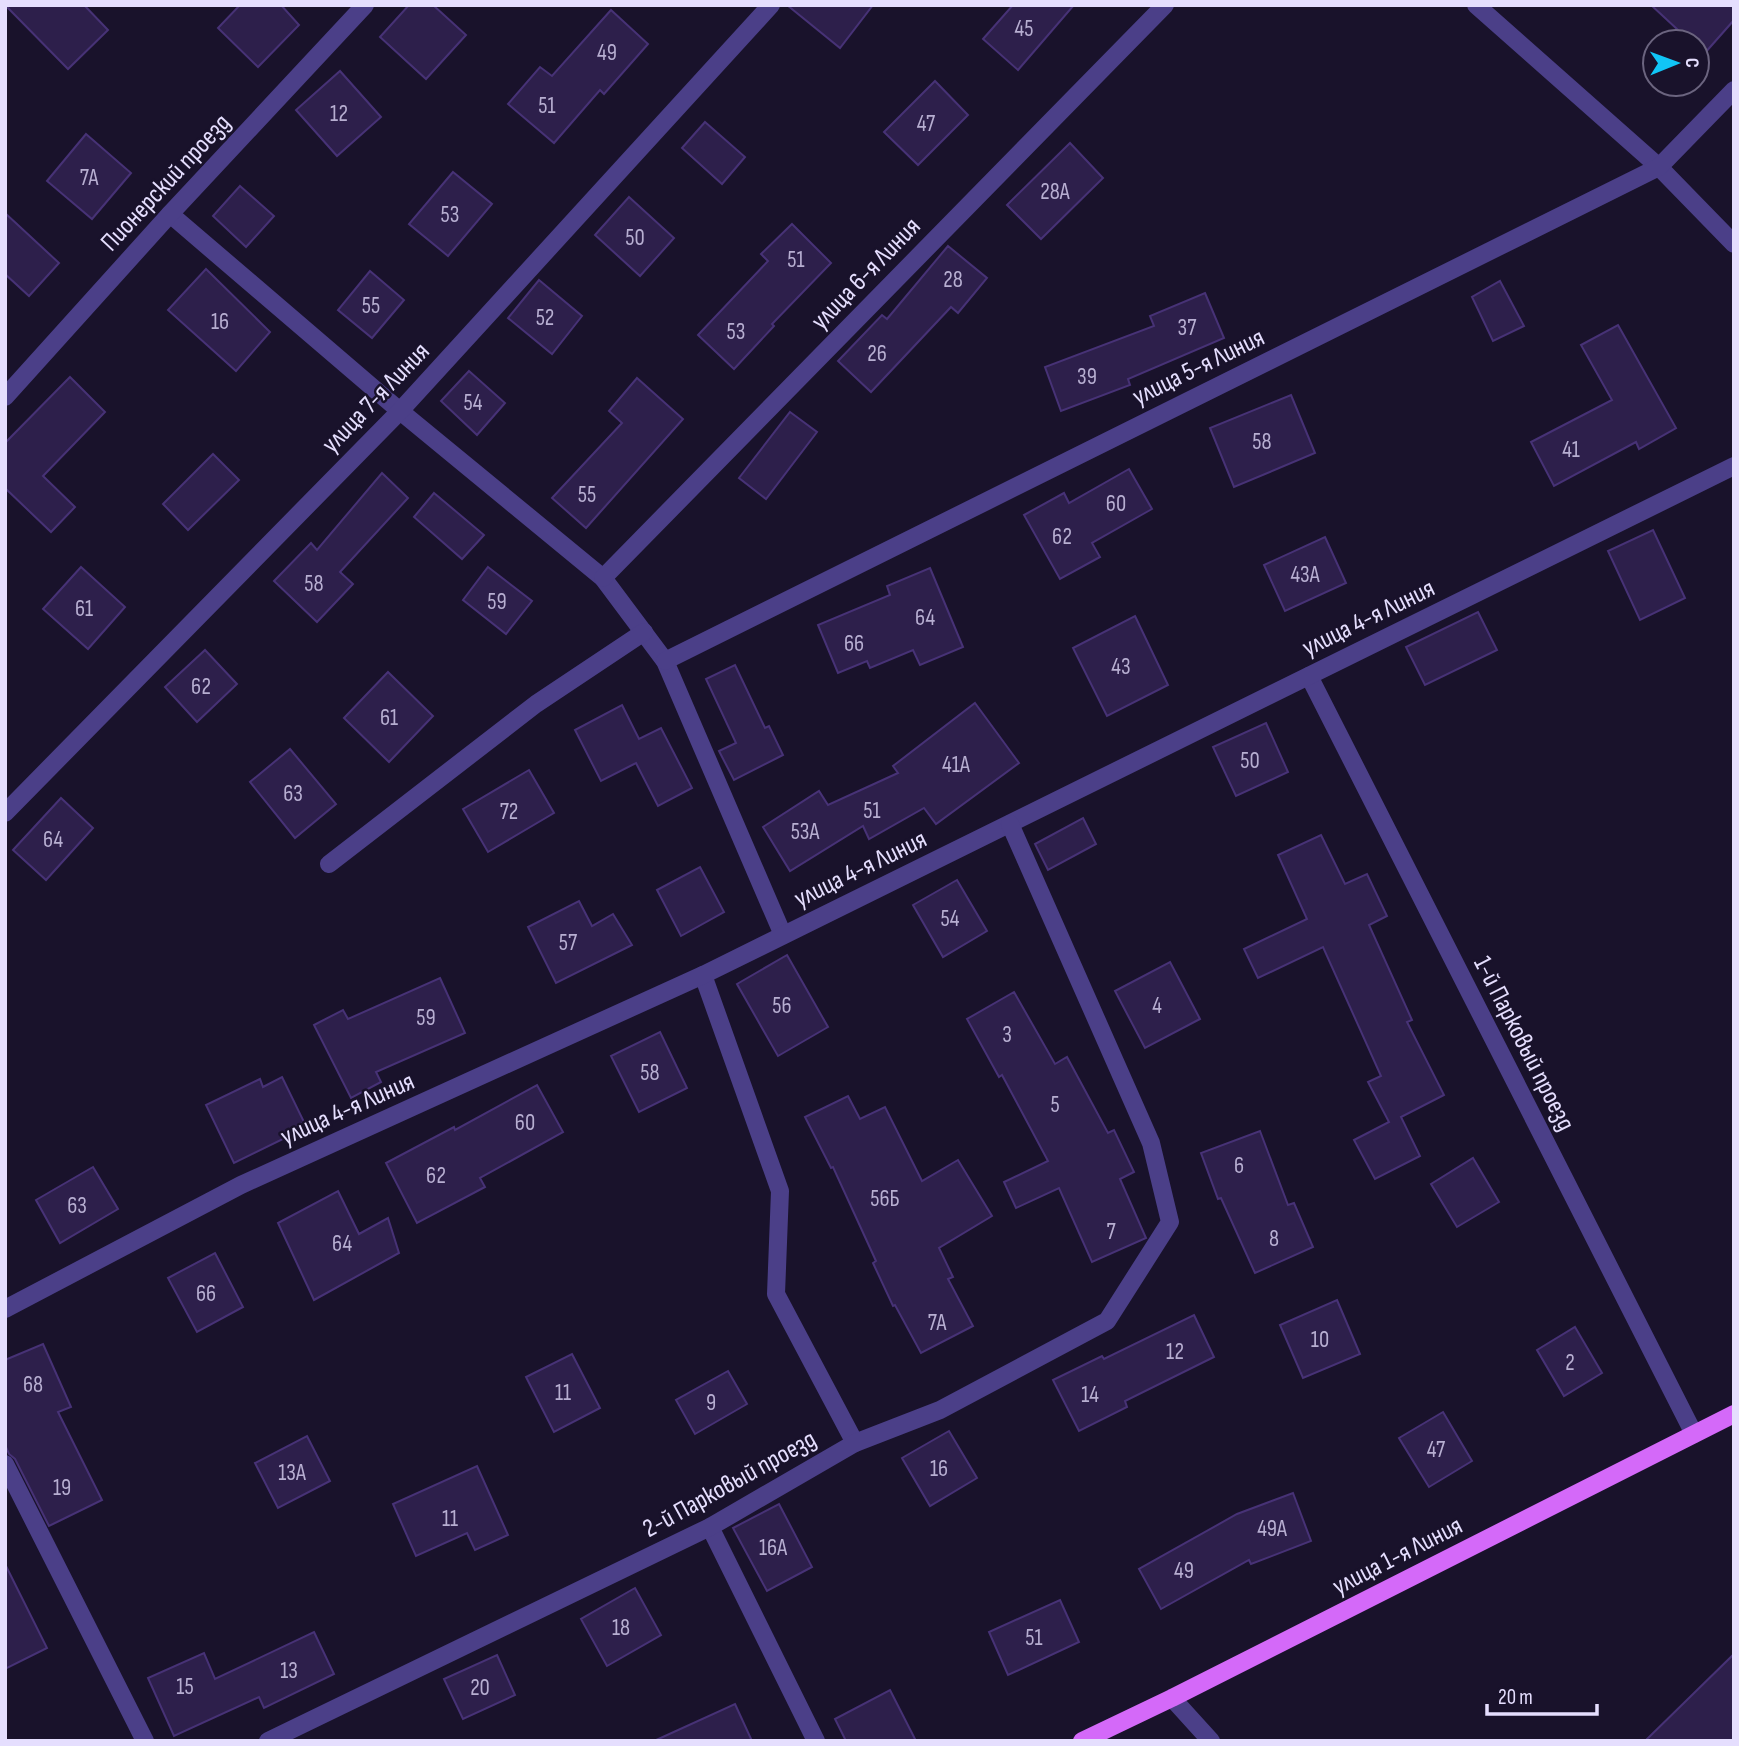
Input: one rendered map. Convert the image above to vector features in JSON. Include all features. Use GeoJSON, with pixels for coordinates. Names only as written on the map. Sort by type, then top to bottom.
{"type":"FeatureCollection","features":[{"type":"Feature","properties":{"kind":"main road","name":"улица 1-я Линия"},"geometry":{"type":"LineString","coordinates":[[1082,1741],[1734,1414]]}},
{"type":"Feature","properties":{"kind":"street","name":"Пионерский проезд"},"geometry":{"type":"LineString","coordinates":[[5,397],[170,214],[365,5]]}},
{"type":"Feature","properties":{"kind":"street","name":"улица 7-я Линия"},"geometry":{"type":"LineString","coordinates":[[5,813],[400,411],[771,5]]}},
{"type":"Feature","properties":{"kind":"street","name":"улица 6-я Линия"},"geometry":{"type":"LineString","coordinates":[[603,578],[1165,5]]}},
{"type":"Feature","properties":{"kind":"street"},"geometry":{"type":"LineString","coordinates":[[1476,5],[1659,167],[1734,244]]}},
{"type":"Feature","properties":{"kind":"street","name":"улица 5-я Линия"},"geometry":{"type":"LineString","coordinates":[[665,661],[1659,167],[1734,90]]}},
{"type":"Feature","properties":{"kind":"street"},"geometry":{"type":"LineString","coordinates":[[170,214],[400,411],[603,578],[665,661],[783,936]]}},
{"type":"Feature","properties":{"kind":"street","name":"улица 4-я Линия"},"geometry":{"type":"LineString","coordinates":[[5,1309],[240,1185],[703,975],[1734,466]]}},
{"type":"Feature","properties":{"kind":"street"},"geometry":{"type":"LineString","coordinates":[[330,864],[536,704],[644,632]]}},
{"type":"Feature","properties":{"kind":"street","name":"1-й Парковый проезд"},"geometry":{"type":"LineString","coordinates":[[1309,676],[1694,1434]]}},
{"type":"Feature","properties":{"kind":"street","name":"2-й Парковый проезд"},"geometry":{"type":"LineString","coordinates":[[268,1741],[710,1527],[855,1443],[940,1410],[1107,1321],[1170,1222],[1150,1143],[1010,824]]}},
{"type":"Feature","properties":{"kind":"street"},"geometry":{"type":"LineString","coordinates":[[703,975],[780,1191],[776,1294],[855,1443]]}},
{"type":"Feature","properties":{"kind":"street"},"geometry":{"type":"LineString","coordinates":[[5,1464],[145,1741]]}},
{"type":"Feature","properties":{"kind":"street"},"geometry":{"type":"LineString","coordinates":[[710,1527],[816,1741]]}},
{"type":"Feature","properties":{"kind":"street"},"geometry":{"type":"LineString","coordinates":[[1172,1698],[1211,1741]]}},
{"type":"Feature","properties":{"kind":"building"},"geometry":{"type":"Polygon","coordinates":[[[5,5],[84,5],[108,30],[68,69],[5,5]]]}},
{"type":"Feature","properties":{"kind":"building"},"geometry":{"type":"Polygon","coordinates":[[[240,5],[281,5],[299,25],[258,67],[218,28],[240,5]]]}},
{"type":"Feature","properties":{"kind":"building"},"geometry":{"type":"Polygon","coordinates":[[[409,5],[433,5],[466,35],[426,79],[380,37],[409,5]]]}},
{"type":"Feature","properties":{"kind":"building"},"geometry":{"type":"Polygon","coordinates":[[[787,5],[873,5],[840,48],[787,5]]]}},
{"type":"Feature","properties":{"kind":"building"},"geometry":{"type":"Polygon","coordinates":[[[1013,5],[1074,5],[1018,70],[983,39],[1013,5]]]}},
{"type":"Feature","properties":{"kind":"building"},"geometry":{"type":"Polygon","coordinates":[[[1651,5],[1734,5],[1734,20],[1711,46],[1711,28],[1676,28],[1651,5]]]}},
{"type":"Feature","properties":{"kind":"building"},"geometry":{"type":"Polygon","coordinates":[[[611,10],[648,44],[604,94],[600,90],[554,143],[508,104],[540,67],[552,76],[611,10]]]}},
{"type":"Feature","properties":{"kind":"building"},"geometry":{"type":"Polygon","coordinates":[[[340,71],[381,117],[337,156],[296,110],[340,71]]]}},
{"type":"Feature","properties":{"kind":"building"},"geometry":{"type":"Polygon","coordinates":[[[935,81],[968,115],[918,165],[884,132],[935,81]]]}},
{"type":"Feature","properties":{"kind":"building"},"geometry":{"type":"Polygon","coordinates":[[[705,122],[745,157],[722,184],[682,148],[705,122]]]}},
{"type":"Feature","properties":{"kind":"building"},"geometry":{"type":"Polygon","coordinates":[[[86,134],[131,173],[92,219],[47,181],[86,134]]]}},
{"type":"Feature","properties":{"kind":"building"},"geometry":{"type":"Polygon","coordinates":[[[1070,143],[1103,178],[1041,239],[1007,205],[1070,143]]]}},
{"type":"Feature","properties":{"kind":"building"},"geometry":{"type":"Polygon","coordinates":[[[453,172],[492,204],[448,256],[409,224],[453,172]]]}},
{"type":"Feature","properties":{"kind":"building"},"geometry":{"type":"Polygon","coordinates":[[[240,186],[274,216],[246,247],[213,216],[240,186]]]}},
{"type":"Feature","properties":{"kind":"building"},"geometry":{"type":"Polygon","coordinates":[[[629,197],[674,238],[640,276],[595,235],[629,197]]]}},
{"type":"Feature","properties":{"kind":"building"},"geometry":{"type":"Polygon","coordinates":[[[5,213],[59,263],[29,296],[5,274],[5,213]]]}},
{"type":"Feature","properties":{"kind":"building"},"geometry":{"type":"Polygon","coordinates":[[[792,224],[831,263],[772,324],[774,326],[734,369],[698,335],[768,261],[761,254],[792,224]]]}},
{"type":"Feature","properties":{"kind":"building"},"geometry":{"type":"Polygon","coordinates":[[[948,246],[987,278],[958,313],[951,307],[871,392],[838,361],[882,315],[887,319],[948,246]]]}},
{"type":"Feature","properties":{"kind":"building"},"geometry":{"type":"Polygon","coordinates":[[[206,269],[270,332],[236,371],[168,310],[206,269]]]}},
{"type":"Feature","properties":{"kind":"building"},"geometry":{"type":"Polygon","coordinates":[[[370,271],[404,300],[372,338],[338,310],[370,271]]]}},
{"type":"Feature","properties":{"kind":"building"},"geometry":{"type":"Polygon","coordinates":[[[539,280],[582,316],[552,354],[508,318],[539,280]]]}},
{"type":"Feature","properties":{"kind":"building"},"geometry":{"type":"Polygon","coordinates":[[[1500,281],[1524,326],[1493,341],[1472,297],[1500,281]]]}},
{"type":"Feature","properties":{"kind":"building"},"geometry":{"type":"Polygon","coordinates":[[[1205,293],[1224,338],[1128,379],[1130,385],[1061,411],[1045,367],[1154,326],[1150,316],[1205,293]]]}},
{"type":"Feature","properties":{"kind":"building"},"geometry":{"type":"Polygon","coordinates":[[[1618,325],[1676,428],[1639,449],[1636,442],[1554,486],[1531,442],[1612,400],[1581,345],[1618,325]]]}},
{"type":"Feature","properties":{"kind":"building"},"geometry":{"type":"Polygon","coordinates":[[[469,371],[505,403],[477,435],[441,401],[469,371]]]}},
{"type":"Feature","properties":{"kind":"building"},"geometry":{"type":"Polygon","coordinates":[[[70,377],[105,412],[43,476],[75,507],[51,532],[5,488],[5,443],[70,377]]]}},
{"type":"Feature","properties":{"kind":"building"},"geometry":{"type":"Polygon","coordinates":[[[637,378],[683,419],[586,528],[552,498],[622,423],[609,411],[637,378]]]}},
{"type":"Feature","properties":{"kind":"building"},"geometry":{"type":"Polygon","coordinates":[[[1291,395],[1315,453],[1234,487],[1210,428],[1291,395]]]}},
{"type":"Feature","properties":{"kind":"building"},"geometry":{"type":"Polygon","coordinates":[[[790,412],[817,432],[766,499],[739,478],[790,412]]]}},
{"type":"Feature","properties":{"kind":"building"},"geometry":{"type":"Polygon","coordinates":[[[213,454],[239,480],[188,530],[163,504],[213,454]]]}},
{"type":"Feature","properties":{"kind":"building"},"geometry":{"type":"Polygon","coordinates":[[[1129,469],[1152,509],[1092,543],[1100,557],[1060,579],[1024,515],[1064,493],[1069,503],[1129,469]]]}},
{"type":"Feature","properties":{"kind":"building"},"geometry":{"type":"Polygon","coordinates":[[[382,473],[408,498],[340,572],[353,584],[317,622],[274,581],[311,543],[317,550],[382,473]]]}},
{"type":"Feature","properties":{"kind":"building"},"geometry":{"type":"Polygon","coordinates":[[[434,493],[484,535],[462,559],[414,517],[434,493]]]}},
{"type":"Feature","properties":{"kind":"building"},"geometry":{"type":"Polygon","coordinates":[[[1653,530],[1685,598],[1640,620],[1608,551],[1653,530]]]}},
{"type":"Feature","properties":{"kind":"building"},"geometry":{"type":"Polygon","coordinates":[[[1325,537],[1346,583],[1285,611],[1264,565],[1325,537]]]}},
{"type":"Feature","properties":{"kind":"building"},"geometry":{"type":"Polygon","coordinates":[[[81,567],[125,607],[88,649],[43,609],[81,567]]]}},
{"type":"Feature","properties":{"kind":"building"},"geometry":{"type":"Polygon","coordinates":[[[488,567],[532,601],[506,634],[463,600],[488,567]]]}},
{"type":"Feature","properties":{"kind":"building"},"geometry":{"type":"Polygon","coordinates":[[[930,568],[963,647],[920,665],[913,650],[870,668],[867,661],[838,673],[818,625],[890,595],[887,586],[930,568]]]}},
{"type":"Feature","properties":{"kind":"building"},"geometry":{"type":"Polygon","coordinates":[[[1478,612],[1497,650],[1425,685],[1406,647],[1478,612]]]}},
{"type":"Feature","properties":{"kind":"building"},"geometry":{"type":"Polygon","coordinates":[[[1135,616],[1168,685],[1107,716],[1073,648],[1135,616]]]}},
{"type":"Feature","properties":{"kind":"building"},"geometry":{"type":"Polygon","coordinates":[[[205,650],[237,684],[197,722],[165,687],[205,650]]]}},
{"type":"Feature","properties":{"kind":"building"},"geometry":{"type":"Polygon","coordinates":[[[735,665],[765,728],[769,726],[783,755],[734,780],[719,751],[736,743],[706,679],[735,665]]]}},
{"type":"Feature","properties":{"kind":"building"},"geometry":{"type":"Polygon","coordinates":[[[388,672],[433,716],[389,762],[344,718],[388,672]]]}},
{"type":"Feature","properties":{"kind":"building"},"geometry":{"type":"Polygon","coordinates":[[[975,703],[1019,763],[936,824],[924,808],[869,839],[863,826],[790,871],[763,827],[819,791],[828,805],[898,773],[893,766],[975,703]]]}},
{"type":"Feature","properties":{"kind":"building"},"geometry":{"type":"Polygon","coordinates":[[[622,705],[639,739],[661,728],[692,788],[658,806],[636,763],[601,781],[575,730],[622,705]]]}},
{"type":"Feature","properties":{"kind":"building"},"geometry":{"type":"Polygon","coordinates":[[[1266,723],[1288,772],[1236,796],[1213,747],[1266,723]]]}},
{"type":"Feature","properties":{"kind":"building"},"geometry":{"type":"Polygon","coordinates":[[[290,749],[336,804],[295,838],[250,782],[290,749]]]}},
{"type":"Feature","properties":{"kind":"building"},"geometry":{"type":"Polygon","coordinates":[[[529,770],[554,813],[488,852],[463,809],[529,770]]]}},
{"type":"Feature","properties":{"kind":"building"},"geometry":{"type":"Polygon","coordinates":[[[61,798],[93,828],[46,880],[13,850],[61,798]]]}},
{"type":"Feature","properties":{"kind":"building"},"geometry":{"type":"Polygon","coordinates":[[[1083,818],[1096,844],[1048,870],[1035,844],[1083,818]]]}},
{"type":"Feature","properties":{"kind":"building"},"geometry":{"type":"Polygon","coordinates":[[[1321,835],[1345,884],[1367,874],[1387,916],[1369,925],[1412,1020],[1407,1022],[1444,1095],[1401,1117],[1420,1156],[1375,1179],[1354,1140],[1389,1122],[1368,1082],[1381,1076],[1323,947],[1258,978],[1244,949],[1307,919],[1278,855],[1321,835]]]}},
{"type":"Feature","properties":{"kind":"building"},"geometry":{"type":"Polygon","coordinates":[[[700,867],[724,912],[681,936],[657,890],[700,867]]]}},
{"type":"Feature","properties":{"kind":"building"},"geometry":{"type":"Polygon","coordinates":[[[957,880],[987,931],[943,957],[913,905],[957,880]]]}},
{"type":"Feature","properties":{"kind":"building"},"geometry":{"type":"Polygon","coordinates":[[[579,901],[592,926],[613,914],[632,945],[556,983],[528,927],[579,901]]]}},
{"type":"Feature","properties":{"kind":"building"},"geometry":{"type":"Polygon","coordinates":[[[787,955],[828,1027],[778,1056],[737,984],[787,955]]]}},
{"type":"Feature","properties":{"kind":"building"},"geometry":{"type":"Polygon","coordinates":[[[1170,962],[1200,1019],[1145,1048],[1115,991],[1170,962]]]}},
{"type":"Feature","properties":{"kind":"building"},"geometry":{"type":"Polygon","coordinates":[[[440,978],[465,1033],[376,1072],[381,1082],[351,1098],[314,1025],[343,1010],[348,1019],[440,978]]]}},
{"type":"Feature","properties":{"kind":"building"},"geometry":{"type":"Polygon","coordinates":[[[1014,992],[1055,1064],[1067,1057],[1108,1133],[1114,1130],[1134,1172],[1120,1179],[1146,1238],[1092,1262],[1059,1188],[1016,1208],[1004,1182],[1048,1161],[1002,1075],[999,1077],[967,1019],[1014,992]]]}},
{"type":"Feature","properties":{"kind":"building"},"geometry":{"type":"Polygon","coordinates":[[[660,1032],[687,1088],[639,1112],[611,1056],[660,1032]]]}},
{"type":"Feature","properties":{"kind":"building"},"geometry":{"type":"Polygon","coordinates":[[[282,1077],[304,1122],[285,1132],[287,1137],[234,1163],[206,1105],[260,1079],[263,1087],[282,1077]]]}},
{"type":"Feature","properties":{"kind":"building"},"geometry":{"type":"Polygon","coordinates":[[[537,1085],[563,1132],[480,1178],[485,1187],[417,1223],[386,1163],[454,1127],[455,1130],[537,1085]]]}},
{"type":"Feature","properties":{"kind":"building"},"geometry":{"type":"Polygon","coordinates":[[[848,1096],[860,1119],[885,1107],[922,1181],[958,1160],[992,1216],[939,1248],[953,1277],[948,1279],[973,1326],[921,1353],[895,1305],[893,1306],[873,1263],[876,1261],[833,1167],[831,1168],[805,1117],[848,1096]]]}},
{"type":"Feature","properties":{"kind":"building"},"geometry":{"type":"Polygon","coordinates":[[[1260,1131],[1288,1205],[1294,1203],[1313,1247],[1255,1273],[1221,1198],[1218,1199],[1201,1153],[1260,1131]]]}},
{"type":"Feature","properties":{"kind":"building"},"geometry":{"type":"Polygon","coordinates":[[[1473,1158],[1499,1202],[1457,1227],[1431,1184],[1473,1158]]]}},
{"type":"Feature","properties":{"kind":"building"},"geometry":{"type":"Polygon","coordinates":[[[93,1167],[118,1209],[60,1243],[36,1200],[93,1167]]]}},
{"type":"Feature","properties":{"kind":"building"},"geometry":{"type":"Polygon","coordinates":[[[338,1191],[359,1234],[388,1218],[399,1253],[314,1300],[278,1223],[338,1191]]]}},
{"type":"Feature","properties":{"kind":"building"},"geometry":{"type":"Polygon","coordinates":[[[215,1253],[243,1307],[197,1332],[168,1278],[215,1253]]]}},
{"type":"Feature","properties":{"kind":"building"},"geometry":{"type":"Polygon","coordinates":[[[1337,1300],[1360,1354],[1303,1378],[1280,1325],[1337,1300]]]}},
{"type":"Feature","properties":{"kind":"building"},"geometry":{"type":"Polygon","coordinates":[[[1194,1315],[1214,1357],[1125,1401],[1127,1407],[1079,1431],[1053,1380],[1102,1356],[1104,1359],[1194,1315]]]}},
{"type":"Feature","properties":{"kind":"building"},"geometry":{"type":"Polygon","coordinates":[[[1575,1327],[1602,1373],[1564,1396],[1537,1350],[1575,1327]]]}},
{"type":"Feature","properties":{"kind":"building"},"geometry":{"type":"Polygon","coordinates":[[[43,1344],[71,1407],[58,1412],[102,1500],[49,1526],[15,1459],[5,1445],[5,1360],[43,1344]]]}},
{"type":"Feature","properties":{"kind":"building"},"geometry":{"type":"Polygon","coordinates":[[[572,1354],[600,1408],[554,1432],[526,1377],[572,1354]]]}},
{"type":"Feature","properties":{"kind":"building"},"geometry":{"type":"Polygon","coordinates":[[[728,1371],[747,1404],[695,1434],[676,1400],[728,1371]]]}},
{"type":"Feature","properties":{"kind":"building"},"geometry":{"type":"Polygon","coordinates":[[[1443,1412],[1472,1461],[1429,1487],[1399,1438],[1443,1412]]]}},
{"type":"Feature","properties":{"kind":"building"},"geometry":{"type":"Polygon","coordinates":[[[949,1431],[977,1478],[930,1506],[902,1458],[949,1431]]]}},
{"type":"Feature","properties":{"kind":"building"},"geometry":{"type":"Polygon","coordinates":[[[307,1436],[330,1481],[278,1508],[255,1463],[307,1436]]]}},
{"type":"Feature","properties":{"kind":"building"},"geometry":{"type":"Polygon","coordinates":[[[477,1466],[508,1535],[475,1550],[467,1533],[416,1556],[393,1504],[477,1466]]]}},
{"type":"Feature","properties":{"kind":"building"},"geometry":{"type":"Polygon","coordinates":[[[1293,1493],[1311,1541],[1251,1564],[1249,1560],[1161,1609],[1139,1569],[1237,1514],[1293,1493]]]}},
{"type":"Feature","properties":{"kind":"building"},"geometry":{"type":"Polygon","coordinates":[[[779,1504],[812,1567],[767,1591],[733,1528],[779,1504]]]}},
{"type":"Feature","properties":{"kind":"building"},"geometry":{"type":"Polygon","coordinates":[[[5,1564],[47,1648],[5,1669],[5,1564]]]}},
{"type":"Feature","properties":{"kind":"building"},"geometry":{"type":"Polygon","coordinates":[[[635,1588],[661,1635],[607,1666],[581,1619],[635,1588]]]}},
{"type":"Feature","properties":{"kind":"building"},"geometry":{"type":"Polygon","coordinates":[[[1060,1600],[1079,1642],[1008,1675],[989,1632],[1060,1600]]]}},
{"type":"Feature","properties":{"kind":"building"},"geometry":{"type":"Polygon","coordinates":[[[314,1632],[334,1674],[264,1708],[259,1697],[174,1736],[148,1678],[204,1653],[215,1679],[314,1632]]]}},
{"type":"Feature","properties":{"kind":"building"},"geometry":{"type":"Polygon","coordinates":[[[1734,1654],[1734,1741],[1645,1741],[1734,1654]]]}},
{"type":"Feature","properties":{"kind":"building"},"geometry":{"type":"Polygon","coordinates":[[[497,1655],[515,1695],[463,1719],[444,1679],[497,1655]]]}},
{"type":"Feature","properties":{"kind":"building"},"geometry":{"type":"Polygon","coordinates":[[[890,1690],[916,1741],[846,1741],[835,1719],[890,1690]]]}},
{"type":"Feature","properties":{"kind":"building"},"geometry":{"type":"Polygon","coordinates":[[[735,1704],[752,1741],[654,1741],[735,1704]]]}}]}
